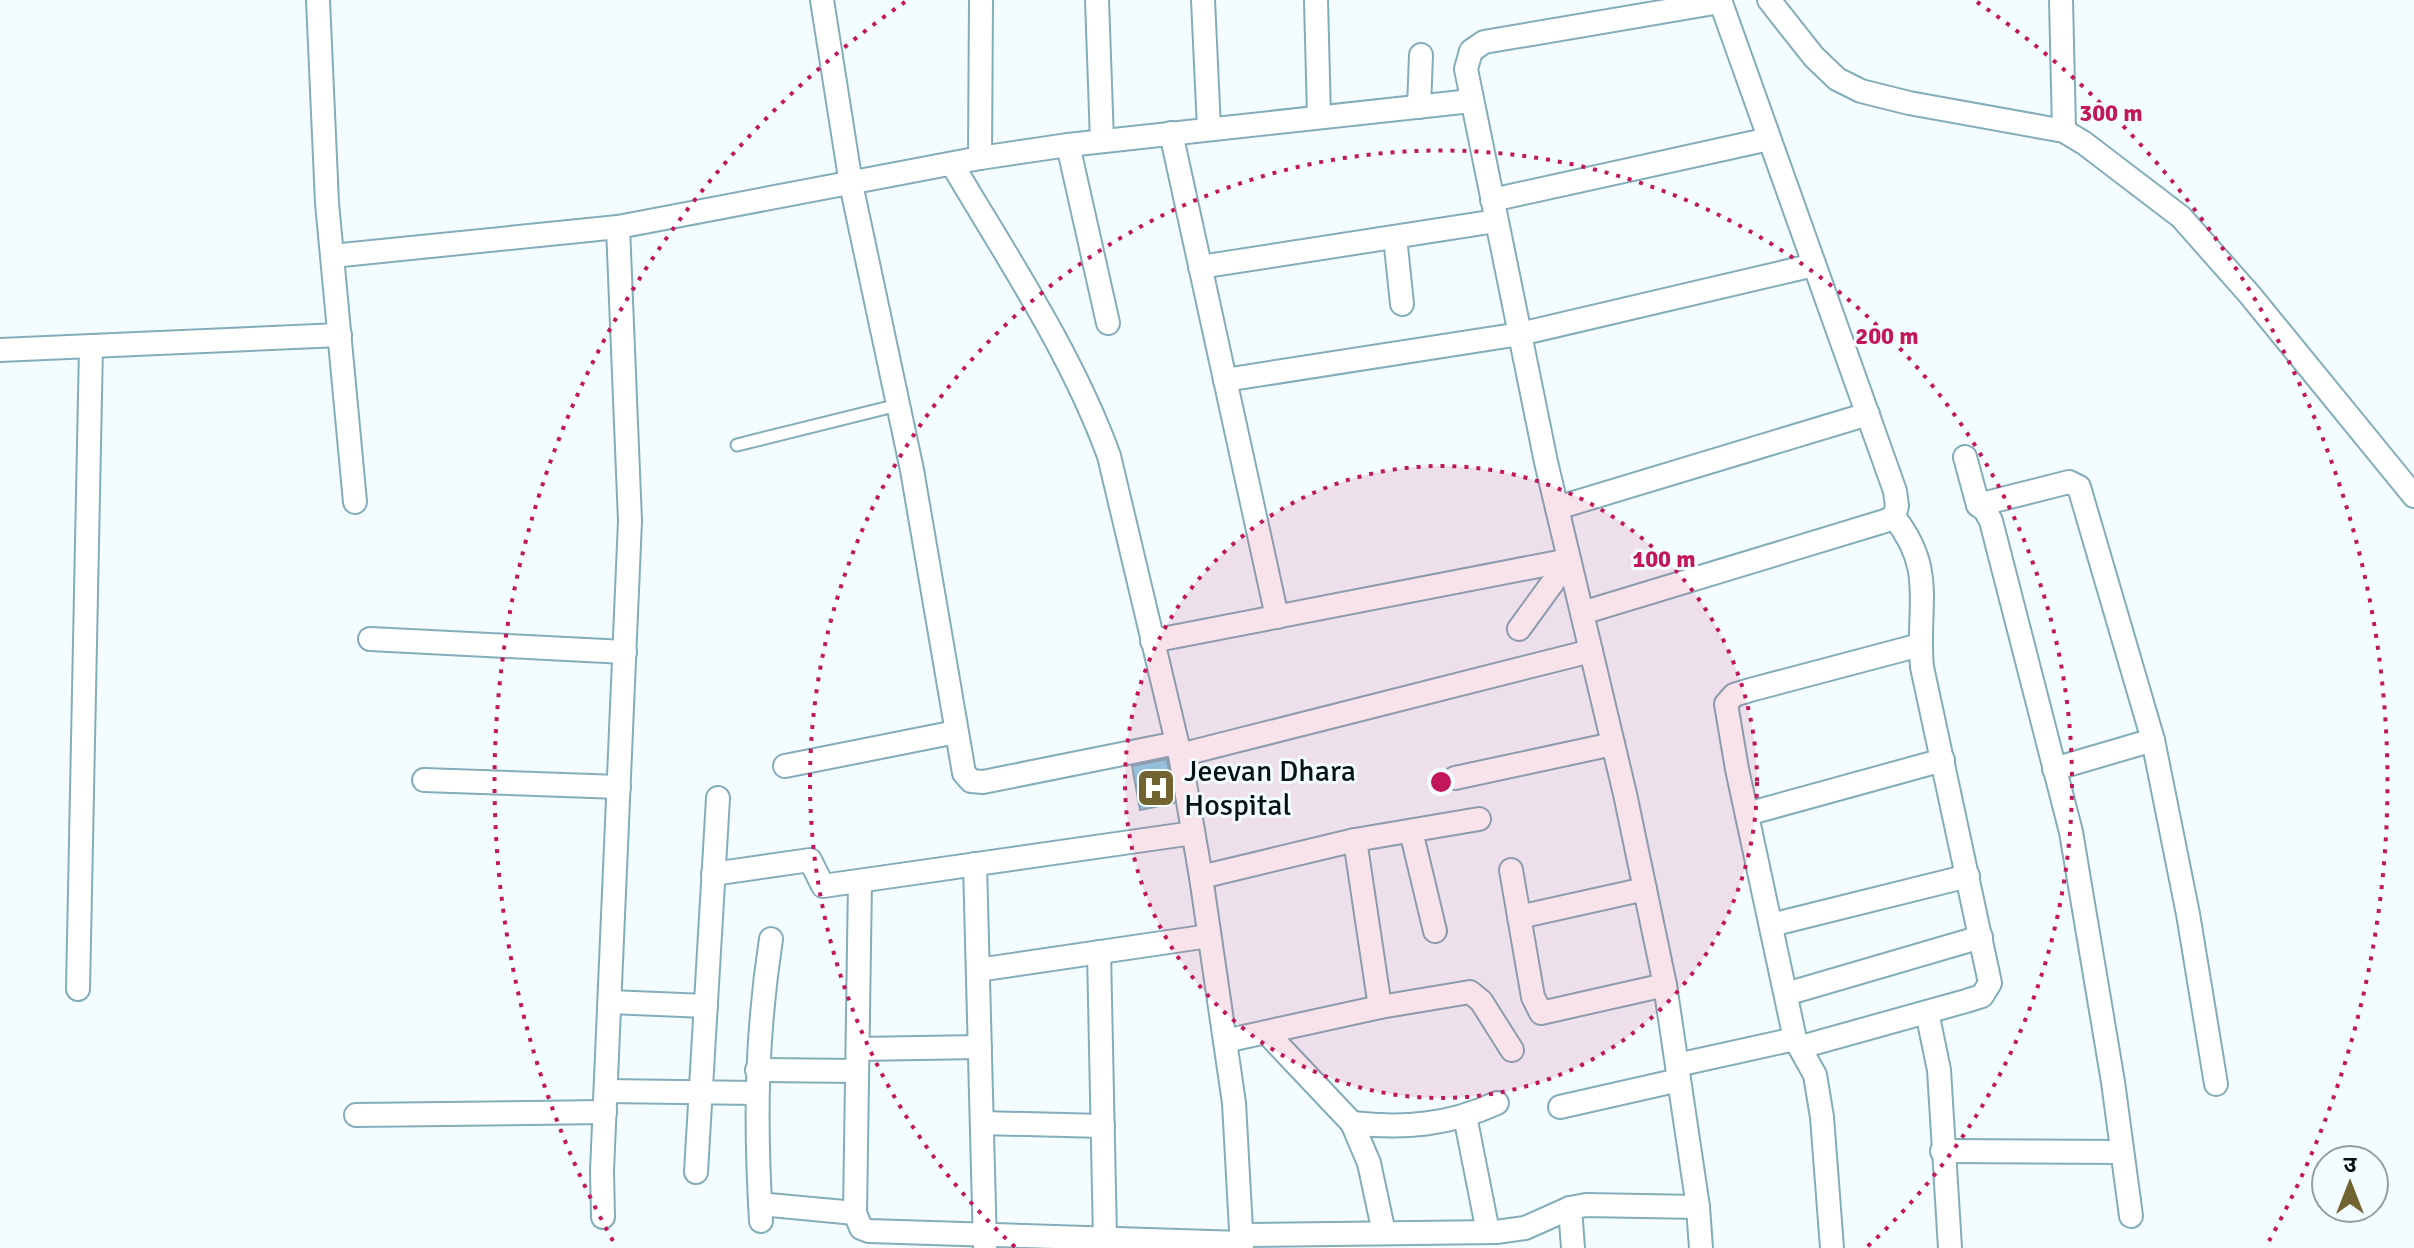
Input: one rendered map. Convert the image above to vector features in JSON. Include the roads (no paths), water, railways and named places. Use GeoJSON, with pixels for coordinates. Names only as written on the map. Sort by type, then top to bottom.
{"type":"FeatureCollection","features":[{"type":"Feature","properties":{"kind":"street"},"geometry":{"type":"LineString","coordinates":[[318,0],[327,203],[355,502]]}},
{"type":"Feature","properties":{"kind":"street"},"geometry":{"type":"LineString","coordinates":[[822,0],[851,184],[912,470],[964,773],[971,781],[983,782],[1178,749],[1591,651]]}},
{"type":"Feature","properties":{"kind":"street"},"geometry":{"type":"LineString","coordinates":[[980,158],[981,0]]}},
{"type":"Feature","properties":{"kind":"street"},"geometry":{"type":"LineString","coordinates":[[1097,0],[1102,141]]}},
{"type":"Feature","properties":{"kind":"street"},"geometry":{"type":"LineString","coordinates":[[1203,0],[1209,129]]}},
{"type":"Feature","properties":{"kind":"street"},"geometry":{"type":"LineString","coordinates":[[1316,0],[1319,117]]}},
{"type":"Feature","properties":{"kind":"street"},"geometry":{"type":"LineString","coordinates":[[1769,0],[1814,57],[1837,79],[1861,91],[1909,103],[2064,131],[2181,217],[2250,295],[2414,496]]}},
{"type":"Feature","properties":{"kind":"street"},"geometry":{"type":"LineString","coordinates":[[2061,0],[2064,131]]}},
{"type":"Feature","properties":{"kind":"street"},"geometry":{"type":"LineString","coordinates":[[1701,1248],[1698,1207],[1665,985],[1613,744],[1557,508],[1471,101],[1466,69],[1471,51],[1484,42],[1720,1],[1895,491],[1897,506],[1894,517]]}},
{"type":"Feature","properties":{"kind":"street"},"geometry":{"type":"LineString","coordinates":[[1419,107],[1421,55]]}},
{"type":"Feature","properties":{"kind":"street"},"geometry":{"type":"LineString","coordinates":[[332,256],[618,227],[980,158],[1068,145],[1471,101]]}},
{"type":"Feature","properties":{"kind":"street"},"geometry":{"type":"LineString","coordinates":[[1171,133],[1277,617]]}},
{"type":"Feature","properties":{"kind":"street"},"geometry":{"type":"LineString","coordinates":[[1200,267],[1395,237],[1769,139]]}},
{"type":"Feature","properties":{"kind":"street"},"geometry":{"type":"LineString","coordinates":[[1068,145],[1108,323]]}},
{"type":"Feature","properties":{"kind":"street"},"geometry":{"type":"LineString","coordinates":[[952,164],[1064,354],[1095,419],[1120,497],[1178,749],[1201,877],[1238,1147],[1242,1242]]}},
{"type":"Feature","properties":{"kind":"street"},"geometry":{"type":"LineString","coordinates":[[603,1217],[605,1102],[630,521],[618,227]]}},
{"type":"Feature","properties":{"kind":"street"},"geometry":{"type":"LineString","coordinates":[[1395,237],[1402,304]]}},
{"type":"Feature","properties":{"kind":"street"},"geometry":{"type":"LineString","coordinates":[[1225,380],[1520,334],[1814,265]]}},
{"type":"Feature","properties":{"kind":"street"},"geometry":{"type":"LineString","coordinates":[[0,350],[340,335]]}},
{"type":"Feature","properties":{"kind":"street"},"geometry":{"type":"LineString","coordinates":[[78,989],[91,346]]}},
{"type":"Feature","properties":{"kind":"street"},"geometry":{"type":"LineString","coordinates":[[1557,508],[1868,414]]}},
{"type":"Feature","properties":{"kind":"street"},"geometry":{"type":"LineString","coordinates":[[1965,457],[1978,505],[1991,521],[2071,832],[2113,1082],[2131,1216]]}},
{"type":"Feature","properties":{"kind":"street"},"geometry":{"type":"LineString","coordinates":[[1978,505],[2069,482],[2079,487],[2153,740],[2188,914],[2216,1084]]}},
{"type":"Feature","properties":{"kind":"street"},"geometry":{"type":"LineString","coordinates":[[1582,613],[1894,517]]}},
{"type":"Feature","properties":{"kind":"street"},"geometry":{"type":"LineString","coordinates":[[1560,1107],[1678,1073],[1927,1012],[1982,996],[1988,990],[1990,976],[1922,667],[1921,579],[1909,536],[1894,517]]}},
{"type":"Feature","properties":{"kind":"street"},"geometry":{"type":"LineString","coordinates":[[1152,641],[1569,560]]}},
{"type":"Feature","properties":{"kind":"street"},"geometry":{"type":"LineString","coordinates":[[1519,629],[1569,560]]}},
{"type":"Feature","properties":{"kind":"street"},"geometry":{"type":"LineString","coordinates":[[370,639],[625,652]]}},
{"type":"Feature","properties":{"kind":"street"},"geometry":{"type":"LineString","coordinates":[[1832,1248],[1822,1117],[1815,1075],[1798,1043],[1786,994],[1726,704],[1734,695],[1920,645]]}},
{"type":"Feature","properties":{"kind":"street"},"geometry":{"type":"LineString","coordinates":[[785,766],[956,732]]}},
{"type":"Feature","properties":{"kind":"street"},"geometry":{"type":"LineString","coordinates":[[2054,769],[2153,740]]}},
{"type":"Feature","properties":{"kind":"street"},"geometry":{"type":"LineString","coordinates":[[1455,778],[1613,744]]}},
{"type":"Feature","properties":{"kind":"street"},"geometry":{"type":"LineString","coordinates":[[1747,814],[1943,760]]}},
{"type":"Feature","properties":{"kind":"street"},"geometry":{"type":"LineString","coordinates":[[424,780],[619,787]]}},
{"type":"Feature","properties":{"kind":"street"},"geometry":{"type":"LineString","coordinates":[[696,1172],[718,798]]}},
{"type":"Feature","properties":{"kind":"street"},"geometry":{"type":"LineString","coordinates":[[1201,877],[1355,840],[1479,819]]}},
{"type":"Feature","properties":{"kind":"street"},"geometry":{"type":"LineString","coordinates":[[1411,831],[1435,931]]}},
{"type":"Feature","properties":{"kind":"street"},"geometry":{"type":"LineString","coordinates":[[713,874],[810,860],[823,886],[1193,833]]}},
{"type":"Feature","properties":{"kind":"street"},"geometry":{"type":"LineString","coordinates":[[1355,840],[1380,1007]]}},
{"type":"Feature","properties":{"kind":"street"},"geometry":{"type":"LineString","coordinates":[[975,864],[984,1241]]}},
{"type":"Feature","properties":{"kind":"street"},"geometry":{"type":"LineString","coordinates":[[1511,870],[1533,997],[1541,1013],[1665,985]]}},
{"type":"Feature","properties":{"kind":"street"},"geometry":{"type":"LineString","coordinates":[[1771,925],[1968,876]]}},
{"type":"Feature","properties":{"kind":"street"},"geometry":{"type":"LineString","coordinates":[[860,881],[855,1213],[861,1228],[984,1241],[1105,1239],[1242,1242],[1384,1233],[1492,1237],[1586,1205],[1698,1207]]}},
{"type":"Feature","properties":{"kind":"street"},"geometry":{"type":"LineString","coordinates":[[1519,917],[1645,889]]}},
{"type":"Feature","properties":{"kind":"street"},"geometry":{"type":"LineString","coordinates":[[978,970],[1209,936]]}},
{"type":"Feature","properties":{"kind":"street"},"geometry":{"type":"LineString","coordinates":[[1786,994],[1981,937]]}},
{"type":"Feature","properties":{"kind":"street"},"geometry":{"type":"LineString","coordinates":[[771,939],[763,990],[756,1093],[760,1212],[855,1213]]}},
{"type":"Feature","properties":{"kind":"street"},"geometry":{"type":"LineString","coordinates":[[1099,952],[1105,1239]]}},
{"type":"Feature","properties":{"kind":"street"},"geometry":{"type":"LineString","coordinates":[[1225,1041],[1380,1007],[1470,992],[1481,1001],[1512,1050]]}},
{"type":"Feature","properties":{"kind":"street"},"geometry":{"type":"LineString","coordinates":[[610,1002],[706,1006]]}},
{"type":"Feature","properties":{"kind":"street"},"geometry":{"type":"LineString","coordinates":[[1927,1012],[1939,1070],[1950,1248]]}},
{"type":"Feature","properties":{"kind":"street"},"geometry":{"type":"LineString","coordinates":[[1266,1032],[1352,1123],[1369,1163],[1384,1233]]}},
{"type":"Feature","properties":{"kind":"street"},"geometry":{"type":"LineString","coordinates":[[757,1070],[980,1047]]}},
{"type":"Feature","properties":{"kind":"street"},"geometry":{"type":"LineString","coordinates":[[356,1115],[605,1102],[700,1092],[756,1093]]}},
{"type":"Feature","properties":{"kind":"street"},"geometry":{"type":"LineString","coordinates":[[1352,1123],[1415,1126],[1465,1116],[1497,1103]]}},
{"type":"Feature","properties":{"kind":"street"},"geometry":{"type":"LineString","coordinates":[[1465,1116],[1492,1237]]}},
{"type":"Feature","properties":{"kind":"street"},"geometry":{"type":"LineString","coordinates":[[982,1123],[1103,1126]]}},
{"type":"Feature","properties":{"kind":"street"},"geometry":{"type":"LineString","coordinates":[[1942,1151],[2122,1152]]}},
{"type":"Feature","properties":{"kind":"street"},"geometry":{"type":"LineString","coordinates":[[1570,1208],[1573,1248]]}},
{"type":"Feature","properties":{"kind":"lane"},"geometry":{"type":"LineString","coordinates":[[737,445],[898,405]]}},
{"type":"Feature","properties":{"kind":"place","name":"Jeevan Dhara Hospital"},"geometry":{"type":"Point","coordinates":[1156,788]}}]}
